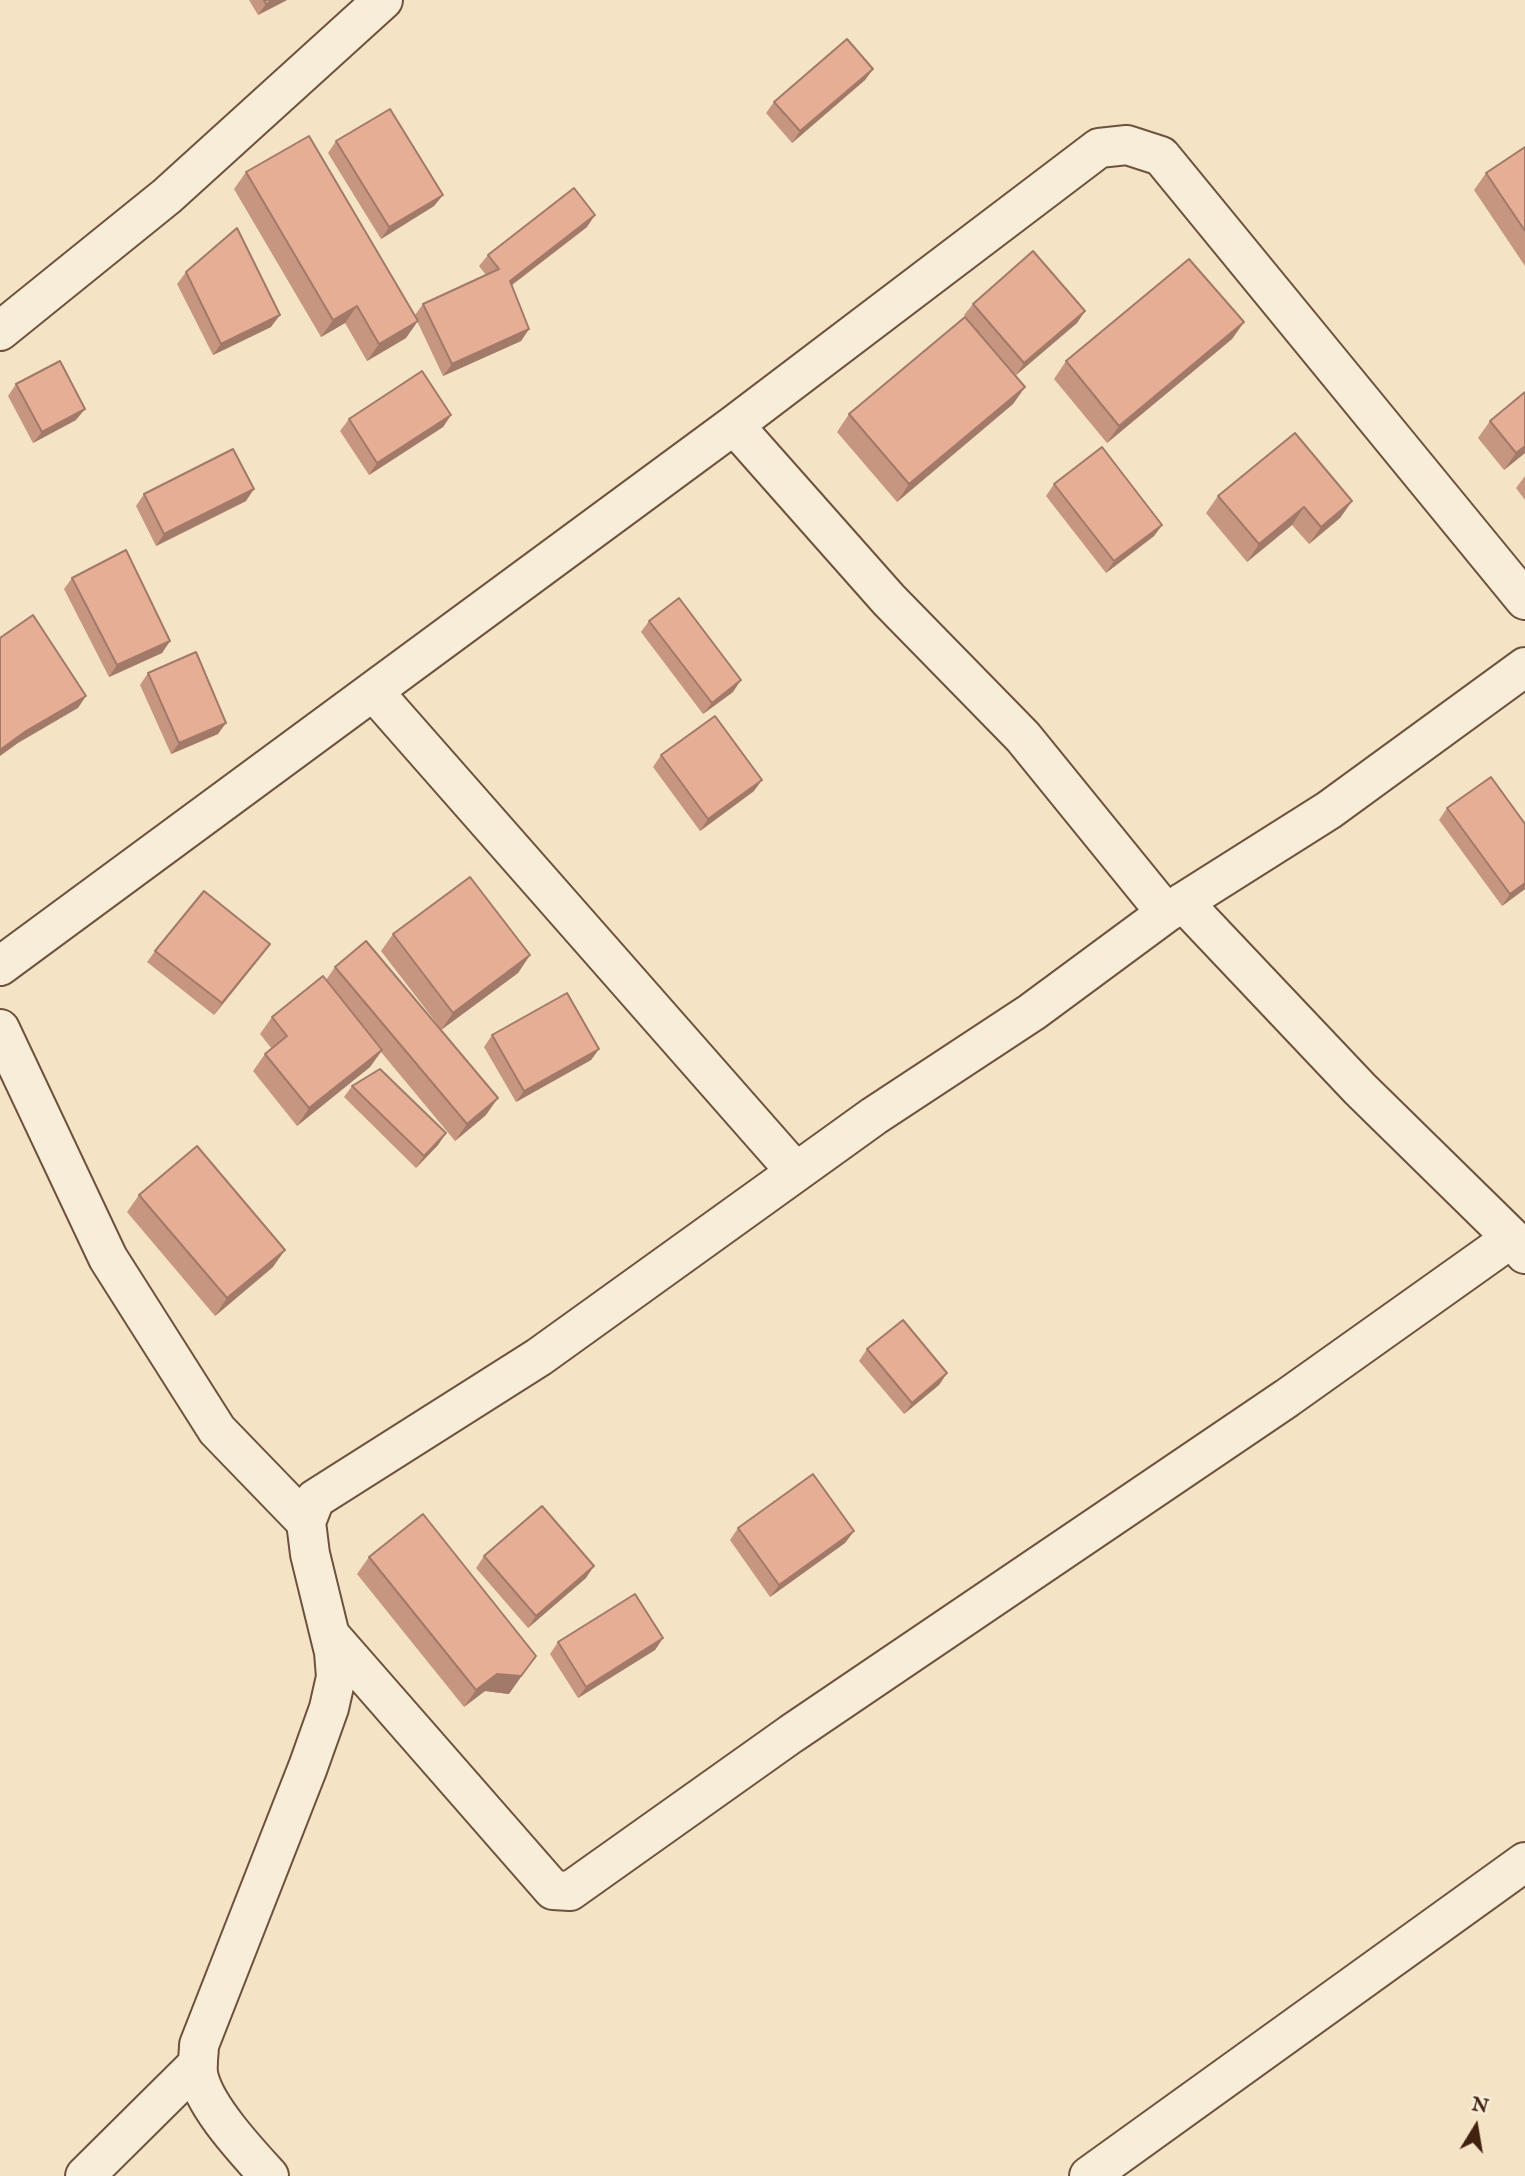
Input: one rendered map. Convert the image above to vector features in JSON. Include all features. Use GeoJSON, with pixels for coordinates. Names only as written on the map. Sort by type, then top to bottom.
{"type":"FeatureCollection","features":[{"type":"Feature","properties":{"kind":"street"},"geometry":{"type":"LineString","coordinates":[[0,331],[167,196],[383,0]]}},
{"type":"Feature","properties":{"kind":"street"},"geometry":{"type":"LineString","coordinates":[[0,966],[734,425],[1099,148],[1127,145],[1161,156],[1525,600]]}},
{"type":"Feature","properties":{"kind":"street"},"geometry":{"type":"LineString","coordinates":[[330,1635],[553,1890],[570,1891],[791,1734],[1243,1428],[1518,1246],[1174,907],[1023,737],[889,600],[734,425]]}},
{"type":"Feature","properties":{"kind":"street"},"geometry":{"type":"LineString","coordinates":[[269,2176],[243,2148],[210,2102],[198,2077],[198,2064],[200,2045],[329,1708],[336,1677],[330,1635],[310,1554],[306,1522],[315,1499],[539,1357],[874,1116],[1032,1012],[1174,907],[1329,810],[1525,667]]}},
{"type":"Feature","properties":{"kind":"street"},"geometry":{"type":"LineString","coordinates":[[373,691],[796,1172]]}},
{"type":"Feature","properties":{"kind":"street"},"geometry":{"type":"LineString","coordinates":[[0,1029],[108,1258],[216,1430],[306,1522]]}},
{"type":"Feature","properties":{"kind":"street"},"geometry":{"type":"LineString","coordinates":[[1089,2176],[1525,1862]]}},
{"type":"Feature","properties":{"kind":"street"},"geometry":{"type":"LineString","coordinates":[[85,2176],[198,2064]]}},
{"type":"Feature","properties":{"kind":"building"},"geometry":{"type":"Polygon","coordinates":[[[847,39],[873,69],[800,131],[774,102],[847,39]]]}},
{"type":"Feature","properties":{"kind":"building"},"geometry":{"type":"Polygon","coordinates":[[[390,109],[443,195],[389,227],[336,141],[390,109]]]}},
{"type":"Feature","properties":{"kind":"building"},"geometry":{"type":"Polygon","coordinates":[[[309,136],[418,321],[379,344],[357,306],[333,320],[246,172],[309,136]]]}},
{"type":"Feature","properties":{"kind":"building"},"geometry":{"type":"Polygon","coordinates":[[[1525,147],[1525,231],[1486,173],[1525,147]]]}},
{"type":"Feature","properties":{"kind":"building"},"geometry":{"type":"Polygon","coordinates":[[[574,188],[595,215],[510,281],[529,329],[452,364],[423,304],[499,269],[488,255],[574,188]]]}},
{"type":"Feature","properties":{"kind":"building"},"geometry":{"type":"Polygon","coordinates":[[[237,228],[280,315],[221,344],[186,272],[237,228]]]}},
{"type":"Feature","properties":{"kind":"building"},"geometry":{"type":"Polygon","coordinates":[[[1033,251],[1085,311],[1024,363],[973,304],[1033,251]]]}},
{"type":"Feature","properties":{"kind":"building"},"geometry":{"type":"Polygon","coordinates":[[[1189,259],[1244,322],[1119,426],[1066,361],[1189,259]]]}},
{"type":"Feature","properties":{"kind":"building"},"geometry":{"type":"Polygon","coordinates":[[[965,317],[1025,387],[909,484],[849,414],[965,317]]]}},
{"type":"Feature","properties":{"kind":"building"},"geometry":{"type":"Polygon","coordinates":[[[60,361],[85,409],[42,432],[16,384],[60,361]]]}},
{"type":"Feature","properties":{"kind":"building"},"geometry":{"type":"Polygon","coordinates":[[[422,371],[451,415],[377,463],[349,419],[422,371]]]}},
{"type":"Feature","properties":{"kind":"building"},"geometry":{"type":"Polygon","coordinates":[[[1525,392],[1525,446],[1516,453],[1490,421],[1525,392]]]}},
{"type":"Feature","properties":{"kind":"building"},"geometry":{"type":"Polygon","coordinates":[[[1295,433],[1352,501],[1321,527],[1304,507],[1259,544],[1218,496],[1295,433]]]}},
{"type":"Feature","properties":{"kind":"building"},"geometry":{"type":"Polygon","coordinates":[[[1102,447],[1162,525],[1114,561],[1054,484],[1102,447]]]}},
{"type":"Feature","properties":{"kind":"building"},"geometry":{"type":"Polygon","coordinates":[[[233,449],[254,489],[164,534],[144,494],[233,449]]]}},
{"type":"Feature","properties":{"kind":"building"},"geometry":{"type":"Polygon","coordinates":[[[126,550],[170,641],[117,665],[72,578],[126,550]]]}},
{"type":"Feature","properties":{"kind":"building"},"geometry":{"type":"Polygon","coordinates":[[[679,598],[741,680],[712,703],[649,621],[679,598]]]}},
{"type":"Feature","properties":{"kind":"building"},"geometry":{"type":"Polygon","coordinates":[[[33,615],[86,696],[26,731],[0,750],[0,638],[33,615]]]}},
{"type":"Feature","properties":{"kind":"building"},"geometry":{"type":"Polygon","coordinates":[[[196,652],[226,723],[179,743],[148,673],[196,652]]]}},
{"type":"Feature","properties":{"kind":"building"},"geometry":{"type":"Polygon","coordinates":[[[715,716],[762,780],[708,819],[661,755],[715,716]]]}},
{"type":"Feature","properties":{"kind":"building"},"geometry":{"type":"Polygon","coordinates":[[[1491,777],[1525,824],[1525,883],[1510,894],[1447,808],[1491,777]]]}},
{"type":"Feature","properties":{"kind":"building"},"geometry":{"type":"Polygon","coordinates":[[[470,877],[530,955],[453,1013],[393,934],[470,877]]]}},
{"type":"Feature","properties":{"kind":"building"},"geometry":{"type":"Polygon","coordinates":[[[204,891],[270,944],[222,1003],[155,951],[204,891]]]}},
{"type":"Feature","properties":{"kind":"building"},"geometry":{"type":"Polygon","coordinates":[[[366,941],[498,1098],[467,1124],[335,967],[366,941]]]}},
{"type":"Feature","properties":{"kind":"building"},"geometry":{"type":"Polygon","coordinates":[[[323,976],[382,1050],[309,1108],[265,1054],[287,1036],[272,1017],[323,976]]]}},
{"type":"Feature","properties":{"kind":"building"},"geometry":{"type":"Polygon","coordinates":[[[567,993],[599,1049],[524,1091],[492,1035],[567,993]]]}},
{"type":"Feature","properties":{"kind":"building"},"geometry":{"type":"Polygon","coordinates":[[[380,1069],[446,1133],[424,1156],[352,1086],[380,1069]]]}},
{"type":"Feature","properties":{"kind":"building"},"geometry":{"type":"Polygon","coordinates":[[[197,1146],[285,1250],[227,1298],[139,1195],[197,1146]]]}},
{"type":"Feature","properties":{"kind":"building"},"geometry":{"type":"Polygon","coordinates":[[[903,1320],[947,1373],[912,1403],[867,1349],[903,1320]]]}},
{"type":"Feature","properties":{"kind":"building"},"geometry":{"type":"Polygon","coordinates":[[[813,1474],[854,1531],[779,1585],[738,1528],[813,1474]]]}},
{"type":"Feature","properties":{"kind":"building"},"geometry":{"type":"Polygon","coordinates":[[[542,1506],[594,1566],[536,1616],[484,1556],[542,1506]]]}},
{"type":"Feature","properties":{"kind":"building"},"geometry":{"type":"Polygon","coordinates":[[[423,1514],[536,1656],[521,1676],[497,1674],[476,1690],[369,1557],[423,1514]]]}},
{"type":"Feature","properties":{"kind":"building"},"geometry":{"type":"Polygon","coordinates":[[[635,1594],[663,1638],[586,1687],[558,1642],[635,1594]]]}}]}
